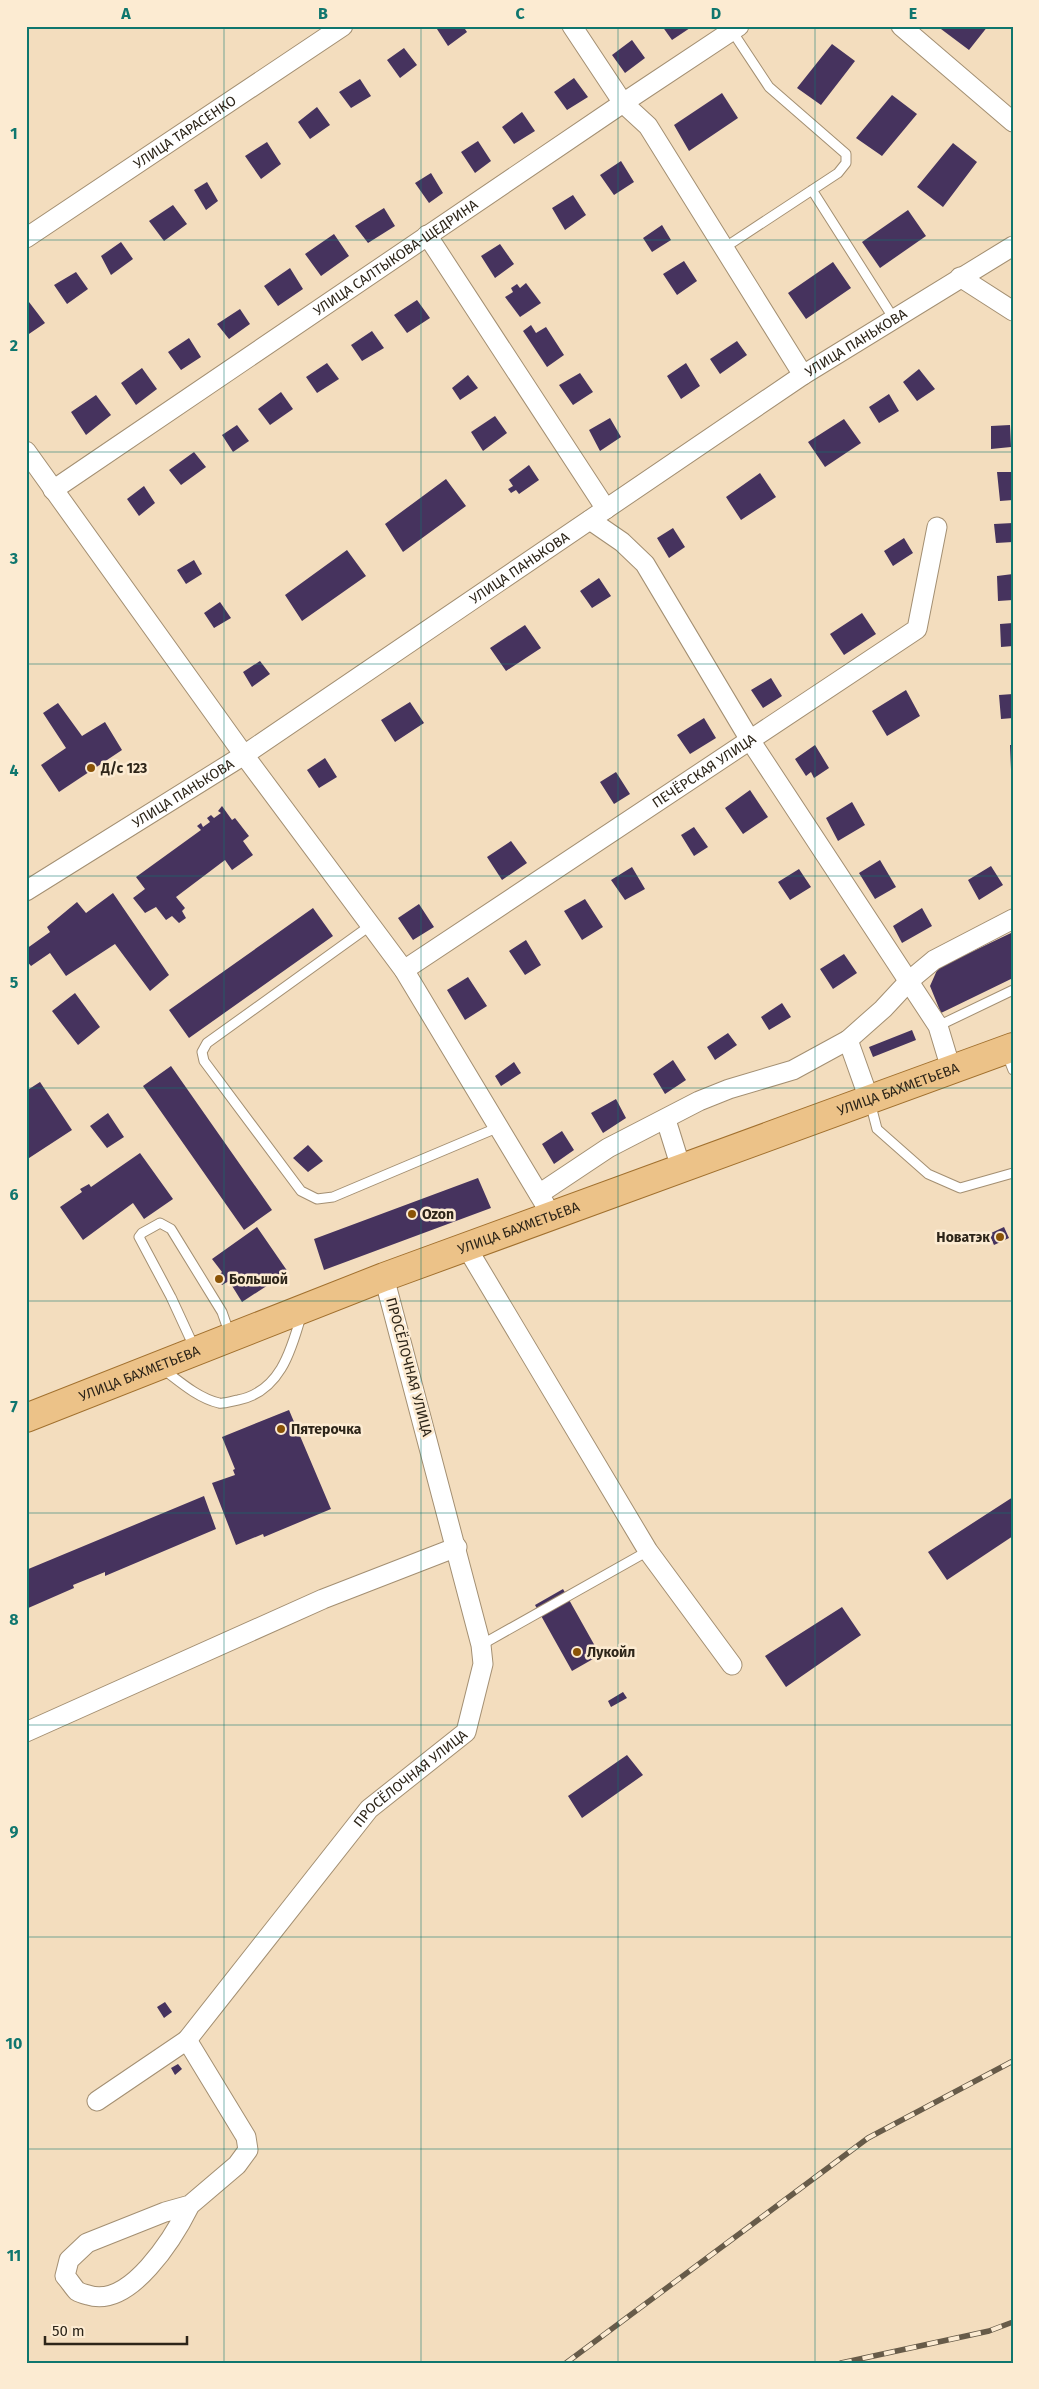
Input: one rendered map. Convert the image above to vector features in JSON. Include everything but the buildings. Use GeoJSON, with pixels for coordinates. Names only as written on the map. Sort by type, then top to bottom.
{"type":"FeatureCollection","features":[{"type":"Feature","properties":{"kind":"main road","name":"УЛИЦА БАХМЕТЬЕВА"},"geometry":{"type":"LineString","coordinates":[[26,1418],[384,1277],[467,1248],[546,1205],[681,1168],[951,1069],[1010,1056]]}},
{"type":"Feature","properties":{"kind":"street","name":"УЛИЦА ТАРАСЕНКО"},"geometry":{"type":"LineString","coordinates":[[26,238],[343,26]]}},
{"type":"Feature","properties":{"kind":"street"},"geometry":{"type":"LineString","coordinates":[[572,26],[623,103],[648,126],[803,376]]}},
{"type":"Feature","properties":{"kind":"street"},"geometry":{"type":"LineString","coordinates":[[901,26],[1013,122]]}},
{"type":"Feature","properties":{"kind":"street","name":"УЛИЦА САЛТЫКОВА-ЩЕДРИНА"},"geometry":{"type":"LineString","coordinates":[[52,490],[736,28]]}},
{"type":"Feature","properties":{"kind":"street"},"geometry":{"type":"LineString","coordinates":[[427,235],[606,509]]}},
{"type":"Feature","properties":{"kind":"street","name":"УЛИЦА ПАНЬКОВА"},"geometry":{"type":"LineString","coordinates":[[26,891],[244,755],[803,376],[960,277],[1013,246]]}},
{"type":"Feature","properties":{"kind":"street"},"geometry":{"type":"LineString","coordinates":[[960,277],[1013,311]]}},
{"type":"Feature","properties":{"kind":"street"},"geometry":{"type":"LineString","coordinates":[[26,451],[52,490],[244,755],[404,970],[546,1205],[608,1148],[700,1102],[729,1090],[793,1070],[848,1040],[883,1009],[910,980],[934,960],[1013,919]]}},
{"type":"Feature","properties":{"kind":"street"},"geometry":{"type":"LineString","coordinates":[[590,520],[622,542],[645,564],[750,740],[910,980],[938,1026],[951,1069]]}},
{"type":"Feature","properties":{"kind":"street","name":"ПЕЧЁРСКАЯ УЛИЦА"},"geometry":{"type":"LineString","coordinates":[[404,970],[917,629],[937,527]]}},
{"type":"Feature","properties":{"kind":"street"},"geometry":{"type":"LineString","coordinates":[[848,1040],[869,1099]]}},
{"type":"Feature","properties":{"kind":"street"},"geometry":{"type":"LineString","coordinates":[[666,1120],[681,1168]]}},
{"type":"Feature","properties":{"kind":"street"},"geometry":{"type":"LineString","coordinates":[[467,1248],[648,1551],[732,1665]]}},
{"type":"Feature","properties":{"kind":"street","name":"ПРОСЁЛОЧНАЯ УЛИЦА"},"geometry":{"type":"LineString","coordinates":[[97,2101],[187,2040],[368,1809],[466,1732],[483,1664],[481,1645],[457,1547],[384,1277]]}},
{"type":"Feature","properties":{"kind":"street"},"geometry":{"type":"LineString","coordinates":[[26,1732],[323,1599],[457,1547]]}},
{"type":"Feature","properties":{"kind":"street"},"geometry":{"type":"LineString","coordinates":[[187,2040],[246,2136],[248,2150],[237,2165],[190,2205],[177,2231],[143,2274],[124,2289],[98,2298],[78,2292],[65,2276],[69,2260],[87,2243],[165,2212],[190,2205]]}},
{"type":"Feature","properties":{"kind":"lane"},"geometry":{"type":"LineString","coordinates":[[724,248],[838,173],[846,163],[846,154],[770,87],[736,28]]}},
{"type":"Feature","properties":{"kind":"lane"},"geometry":{"type":"LineString","coordinates":[[812,190],[894,318]]}},
{"type":"Feature","properties":{"kind":"lane"},"geometry":{"type":"LineString","coordinates":[[371,925],[208,1043],[202,1052],[204,1061],[301,1191],[317,1199],[334,1198],[499,1127]]}},
{"type":"Feature","properties":{"kind":"lane"},"geometry":{"type":"LineString","coordinates":[[938,1026],[1013,990]]}},
{"type":"Feature","properties":{"kind":"lane"},"geometry":{"type":"LineString","coordinates":[[869,1099],[877,1129],[928,1174],[960,1188],[1013,1174]]}},
{"type":"Feature","properties":{"kind":"lane"},"geometry":{"type":"LineString","coordinates":[[196,1351],[171,1297],[139,1237],[142,1233],[160,1223],[171,1229],[222,1312],[230,1337]]}},
{"type":"Feature","properties":{"kind":"lane"},"geometry":{"type":"LineString","coordinates":[[159,1366],[188,1389],[220,1404],[247,1398],[268,1387],[283,1367],[292,1348],[303,1309]]}},
{"type":"Feature","properties":{"kind":"lane"},"geometry":{"type":"LineString","coordinates":[[481,1645],[648,1551]]}},
{"type":"Feature","properties":{"kind":"railway"},"geometry":{"type":"LineString","coordinates":[[566,2363],[868,2138],[1013,2061]]}},
{"type":"Feature","properties":{"kind":"railway"},"geometry":{"type":"LineString","coordinates":[[841,2363],[989,2331],[1013,2322]]}},
{"type":"Feature","properties":{"kind":"place","name":"Д/с 123"},"geometry":{"type":"Point","coordinates":[91,768]}},
{"type":"Feature","properties":{"kind":"place","name":"Ozon"},"geometry":{"type":"Point","coordinates":[412,1214]}},
{"type":"Feature","properties":{"kind":"place","name":"Новатэк"},"geometry":{"type":"Point","coordinates":[1000,1237]}},
{"type":"Feature","properties":{"kind":"place","name":"Большой"},"geometry":{"type":"Point","coordinates":[219,1279]}},
{"type":"Feature","properties":{"kind":"place","name":"Пятерочка"},"geometry":{"type":"Point","coordinates":[281,1429]}},
{"type":"Feature","properties":{"kind":"place","name":"Лукойл"},"geometry":{"type":"Point","coordinates":[577,1652]}}]}
